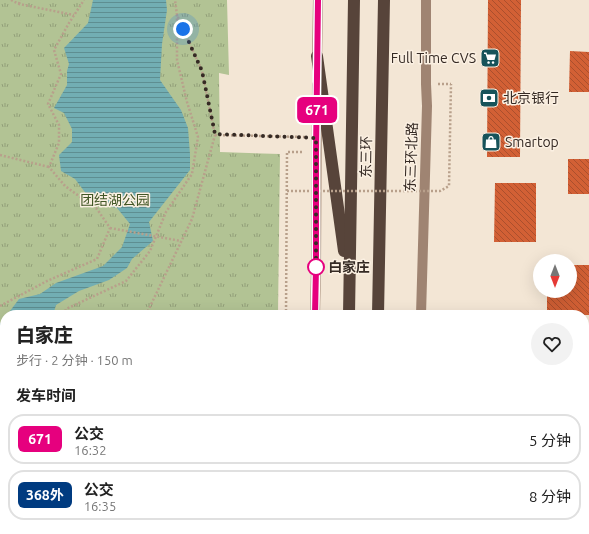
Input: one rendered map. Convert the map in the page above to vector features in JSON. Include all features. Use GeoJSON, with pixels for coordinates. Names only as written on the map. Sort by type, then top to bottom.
{"type":"FeatureCollection","features":[{"type":"Feature","properties":{"kind":"highway","name":"东三环"},"geometry":{"type":"LineString","coordinates":[[349,310],[354,0]]}},
{"type":"Feature","properties":{"kind":"highway","name":"东三环"},"geometry":{"type":"LineString","coordinates":[[378,310],[384,0]]}},
{"type":"Feature","properties":{"kind":"highway"},"geometry":{"type":"LineString","coordinates":[[317,56],[350,292]]}},
{"type":"Feature","properties":{"kind":"street"},"geometry":{"type":"LineString","coordinates":[[315,310],[318,0]]}},
{"type":"Feature","properties":{"kind":"street","name":"东三环北路"},"geometry":{"type":"LineString","coordinates":[[421,310],[427,106],[426,0]]}},
{"type":"Feature","properties":{"kind":"path"},"geometry":{"type":"LineString","coordinates":[[11,0],[19,4],[74,16]]}},
{"type":"Feature","properties":{"kind":"path"},"geometry":{"type":"LineString","coordinates":[[19,4],[20,0]]}},
{"type":"Feature","properties":{"kind":"path"},"geometry":{"type":"LineString","coordinates":[[49,167],[59,143],[59,125],[48,104],[61,74],[54,50],[84,0]]}},
{"type":"Feature","properties":{"kind":"path"},"geometry":{"type":"LineString","coordinates":[[66,310],[126,281],[150,251],[166,212],[192,174],[198,137],[187,102],[177,60],[177,16],[175,0]]}},
{"type":"Feature","properties":{"kind":"path"},"geometry":{"type":"LineString","coordinates":[[148,310],[192,219],[215,134],[202,71],[177,16]]}},
{"type":"Feature","properties":{"kind":"path"},"geometry":{"type":"LineString","coordinates":[[287,191],[440,191],[449,186],[451,84]]}},
{"type":"Feature","properties":{"kind":"path"},"geometry":{"type":"LineString","coordinates":[[215,134],[316,138]]}},
{"type":"Feature","properties":{"kind":"path"},"geometry":{"type":"LineString","coordinates":[[286,310],[287,152],[316,153]]}},
{"type":"Feature","properties":{"kind":"path"},"geometry":{"type":"LineString","coordinates":[[0,155],[49,167],[65,186],[97,209],[110,228],[181,242]]}},
{"type":"Feature","properties":{"kind":"path"},"geometry":{"type":"LineString","coordinates":[[0,306],[47,281],[97,259],[110,228]]}},
{"type":"Feature","properties":{"kind":"green space","name":"团结湖公园"},"geometry":{"type":"Polygon","coordinates":[[[0,0],[227,0],[229,75],[219,73],[220,152],[280,154],[278,310],[0,310],[0,0]]]}},
{"type":"Feature","properties":{"kind":"water"},"geometry":{"type":"Polygon","coordinates":[[[93,0],[166,0],[167,10],[162,44],[160,80],[181,110],[188,128],[190,170],[149,222],[153,241],[132,259],[127,268],[109,280],[79,291],[56,305],[54,310],[11,310],[19,299],[40,294],[56,283],[103,266],[122,247],[130,224],[117,208],[93,203],[75,179],[61,171],[59,155],[72,142],[72,129],[64,113],[54,108],[67,85],[67,71],[69,64],[64,48],[88,23],[93,0]]]}},
{"type":"Feature","properties":{"kind":"building"},"geometry":{"type":"Polygon","coordinates":[[[488,0],[521,0],[520,157],[487,157],[488,0]]]}},
{"type":"Feature","properties":{"kind":"building"},"geometry":{"type":"Polygon","coordinates":[[[570,51],[589,52],[589,92],[569,92],[570,51]]]}},
{"type":"Feature","properties":{"kind":"building"},"geometry":{"type":"Polygon","coordinates":[[[568,159],[589,159],[589,194],[568,194],[568,159]]]}},
{"type":"Feature","properties":{"kind":"building"},"geometry":{"type":"Polygon","coordinates":[[[495,183],[536,183],[536,242],[494,242],[495,183]]]}},
{"type":"Feature","properties":{"kind":"building"},"geometry":{"type":"Polygon","coordinates":[[[577,265],[589,265],[589,310],[547,310],[547,298],[577,298],[577,265]]]}},
{"type":"Feature","properties":{"kind":"bus line","name":"671"},"geometry":{"type":"LineString","coordinates":[[315,310],[318,0]]}},
{"type":"Feature","properties":{"kind":"place","name":"Full Time CVS"},"geometry":{"type":"Point","coordinates":[490,58]}},
{"type":"Feature","properties":{"kind":"place","name":"北京银行"},"geometry":{"type":"Point","coordinates":[489,98]}},
{"type":"Feature","properties":{"kind":"place","name":"Smartop"},"geometry":{"type":"Point","coordinates":[491,142]}},
{"type":"Feature","properties":{"kind":"place","name":"白家庄"},"geometry":{"type":"Point","coordinates":[316,267]}},
{"type":"Feature","properties":{"kind":"route"},"geometry":{"type":"LineString","coordinates":[[183,29],[202,71],[215,134],[316,138],[316,267]]}}]}
